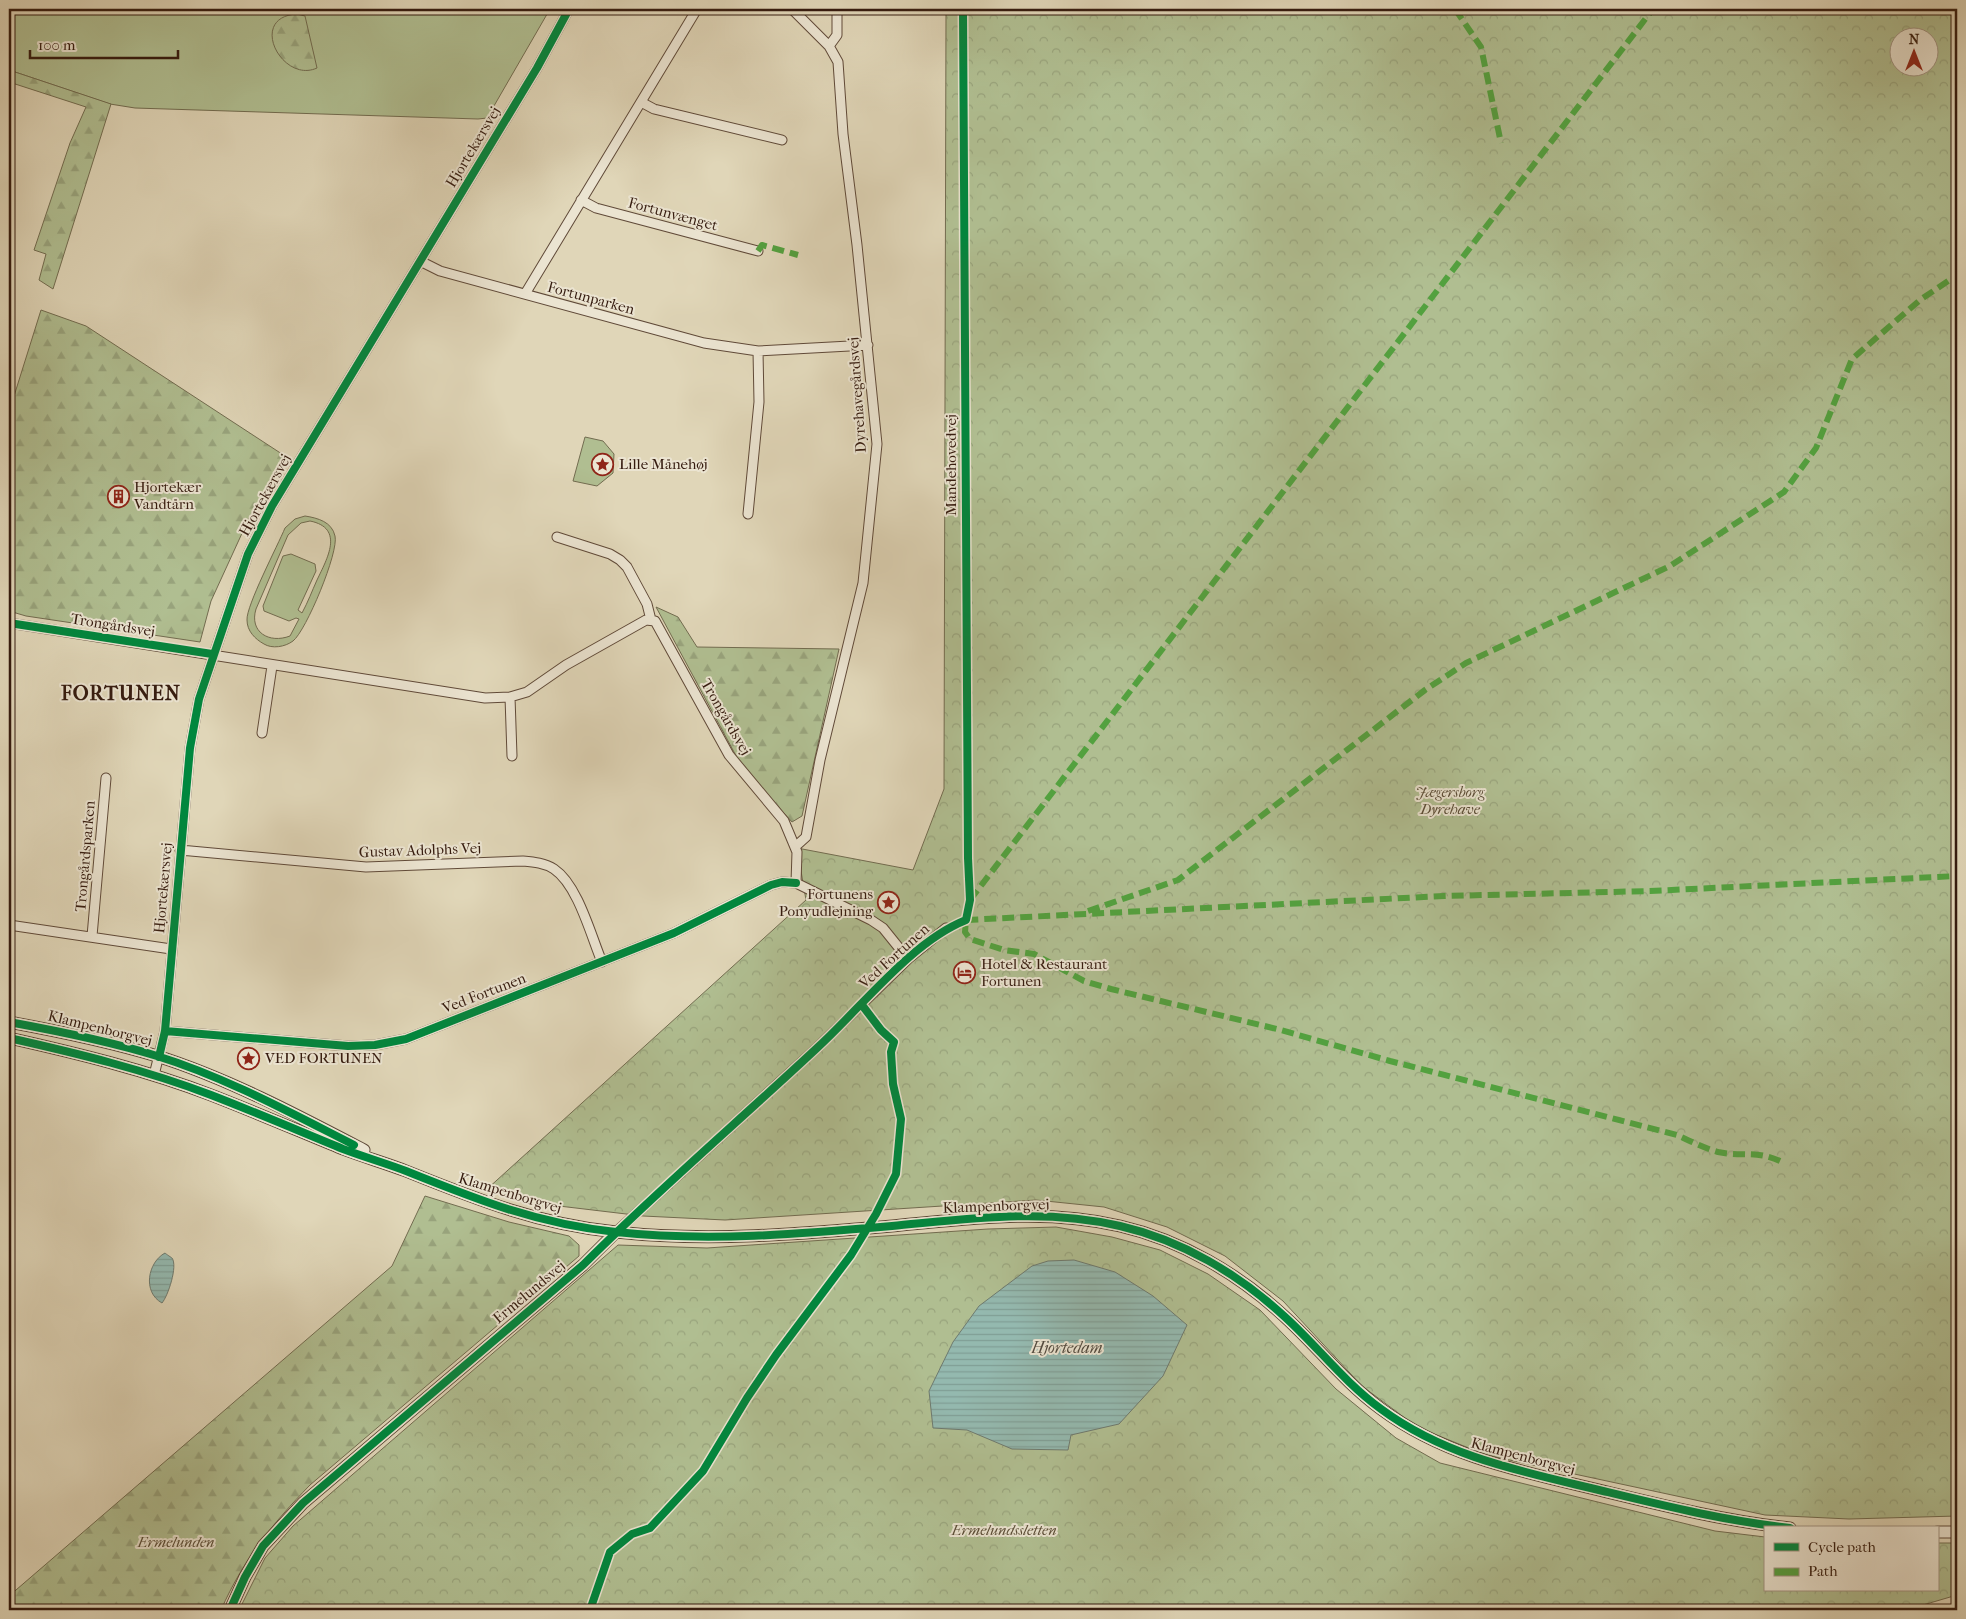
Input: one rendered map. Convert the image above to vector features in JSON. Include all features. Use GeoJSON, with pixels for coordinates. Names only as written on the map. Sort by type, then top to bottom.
{"type":"FeatureCollection","features":[{"type":"Feature","properties":{"kind":"street","name":"Hjortekærsvej"},"geometry":{"type":"LineString","coordinates":[[154,1075],[165,1031],[190,748],[199,699],[212,654],[248,554],[272,506],[537,68],[569,9]]}},
{"type":"Feature","properties":{"kind":"street"},"geometry":{"type":"LineString","coordinates":[[525,294],[698,9]]}},
{"type":"Feature","properties":{"kind":"street","name":"Dyrehavegårdsvej"},"geometry":{"type":"LineString","coordinates":[[792,9],[829,46],[838,62],[842,134],[868,345],[877,444],[864,583],[820,760],[806,836],[796,846]]}},
{"type":"Feature","properties":{"kind":"street"},"geometry":{"type":"LineString","coordinates":[[829,46],[837,36],[837,9]]}},
{"type":"Feature","properties":{"kind":"street"},"geometry":{"type":"LineString","coordinates":[[641,102],[654,109],[782,140]]}},
{"type":"Feature","properties":{"kind":"street","name":"Fortunvænget"},"geometry":{"type":"LineString","coordinates":[[581,200],[596,208],[758,251]]}},
{"type":"Feature","properties":{"kind":"street","name":"Fortunparken"},"geometry":{"type":"LineString","coordinates":[[420,261],[440,270],[704,342],[758,351],[868,345]]}},
{"type":"Feature","properties":{"kind":"street"},"geometry":{"type":"LineString","coordinates":[[748,514],[759,402],[758,351]]}},
{"type":"Feature","properties":{"kind":"street","name":"Trongårdsvej"},"geometry":{"type":"LineString","coordinates":[[557,537],[610,554],[628,567],[648,604],[651,620],[658,624],[729,754],[784,820],[796,846],[796,882]]}},
{"type":"Feature","properties":{"kind":"street","name":"Trongårdsvej"},"geometry":{"type":"LineString","coordinates":[[9,623],[484,698],[510,697],[527,692],[566,666],[651,620]]}},
{"type":"Feature","properties":{"kind":"street"},"geometry":{"type":"LineString","coordinates":[[262,733],[272,666]]}},
{"type":"Feature","properties":{"kind":"street"},"geometry":{"type":"LineString","coordinates":[[510,697],[512,756]]}},
{"type":"Feature","properties":{"kind":"street","name":"Trongårdsparken"},"geometry":{"type":"LineString","coordinates":[[92,936],[106,778]]}},
{"type":"Feature","properties":{"kind":"street","name":"Gustav Adolphs Vej"},"geometry":{"type":"LineString","coordinates":[[180,850],[366,867],[523,861],[541,863],[562,874],[573,891],[602,962]]}},
{"type":"Feature","properties":{"kind":"street","name":"Ved Fortunen"},"geometry":{"type":"LineString","coordinates":[[165,1031],[348,1046],[375,1045],[406,1039],[674,934],[770,885],[782,882],[796,882],[877,924],[908,958]]}},
{"type":"Feature","properties":{"kind":"street"},"geometry":{"type":"LineString","coordinates":[[9,925],[171,949]]}},
{"type":"Feature","properties":{"kind":"street","name":"Ved Fortunen"},"geometry":{"type":"LineString","coordinates":[[862,1005],[908,958],[946,928]]}},
{"type":"Feature","properties":{"kind":"street","name":"Ermelundsvej"},"geometry":{"type":"LineString","coordinates":[[230,1610],[245,1577],[263,1546],[303,1504],[582,1265],[862,1005]]}},
{"type":"Feature","properties":{"kind":"street","name":"Klampenborgvej"},"geometry":{"type":"LineString","coordinates":[[9,1022],[120,1046],[159,1057],[256,1097],[401,1169]]}},
{"type":"Feature","properties":{"kind":"street","name":"Klampenborgvej"},"geometry":{"type":"LineString","coordinates":[[9,1038],[154,1075],[206,1093],[348,1151],[401,1169],[475,1199],[549,1222],[616,1232],[670,1236],[736,1236],[866,1228],[996,1216],[1047,1216],[1120,1226],[1198,1254],[1232,1275],[1287,1318],[1342,1378],[1381,1409],[1414,1432],[1454,1451],[1490,1464],[1714,1518],[1775,1526]]}},
{"type":"Feature","properties":{"kind":"street"},"geometry":{"type":"LineString","coordinates":[[1938,1532],[1957,1532]]}},
{"type":"Feature","properties":{"kind":"green space"},"geometry":{"type":"Polygon","coordinates":[[[9,9],[550,9],[487,118],[478,119],[135,108],[110,104],[9,70],[9,9]]]}},
{"type":"Feature","properties":{"kind":"green space","name":"Jægersborg Dyrehave"},"geometry":{"type":"Polygon","coordinates":[[[946,9],[1957,9],[1957,1516],[1849,1519],[1765,1515],[1486,1455],[1417,1427],[1362,1386],[1283,1301],[1225,1256],[1167,1227],[1104,1207],[1036,1200],[725,1220],[643,1216],[559,1206],[486,1190],[806,900],[797,848],[913,870],[944,789],[946,9]]]}},
{"type":"Feature","properties":{"kind":"green space"},"geometry":{"type":"Polygon","coordinates":[[[297,14],[305,16],[317,68],[304,70],[292,67],[282,59],[275,48],[272,37],[274,26],[282,18],[297,14]]]}},
{"type":"Feature","properties":{"kind":"green space"},"geometry":{"type":"Polygon","coordinates":[[[9,70],[111,104],[53,289],[39,280],[46,254],[34,250],[70,143],[86,107],[9,82],[9,70]]]}},
{"type":"Feature","properties":{"kind":"green space"},"geometry":{"type":"Polygon","coordinates":[[[41,310],[86,326],[285,456],[249,518],[211,601],[200,642],[26,616],[9,611],[9,412],[41,310]]]}},
{"type":"Feature","properties":{"kind":"green space"},"geometry":{"type":"Polygon","coordinates":[[[585,437],[603,441],[614,454],[613,473],[597,486],[573,481],[585,437]]]}},
{"type":"Feature","properties":{"kind":"green space"},"geometry":{"type":"Polygon","coordinates":[[[305,516],[328,524],[335,536],[335,545],[327,574],[306,623],[293,641],[278,647],[271,646],[264,644],[252,634],[247,624],[248,613],[285,528],[295,519],[305,516]],[[310,521],[301,523],[288,535],[256,609],[255,624],[262,634],[275,638],[290,636],[299,619],[296,618],[289,621],[264,611],[263,606],[283,556],[291,554],[315,564],[316,571],[298,610],[302,613],[325,563],[330,545],[330,537],[327,530],[321,525],[310,521]]]}},
{"type":"Feature","properties":{"kind":"green space"},"geometry":{"type":"Polygon","coordinates":[[[656,607],[678,617],[697,647],[839,649],[802,816],[792,822],[741,765],[656,607]]]}},
{"type":"Feature","properties":{"kind":"green space","name":"Ermelunden"},"geometry":{"type":"Polygon","coordinates":[[[425,1196],[509,1222],[569,1236],[579,1245],[579,1256],[310,1485],[283,1514],[260,1543],[239,1575],[221,1610],[9,1610],[9,1596],[392,1266],[425,1196]]]}},
{"type":"Feature","properties":{"kind":"green space","name":"Ermelundssletten"},"geometry":{"type":"Polygon","coordinates":[[[1056,1227],[1112,1237],[1160,1250],[1208,1274],[1260,1310],[1336,1389],[1396,1438],[1440,1463],[1715,1531],[1764,1537],[1764,1592],[1938,1592],[1938,1543],[1957,1543],[1957,1595],[1906,1610],[239,1610],[265,1558],[293,1526],[618,1245],[707,1248],[988,1229],[1056,1227]]]}},
{"type":"Feature","properties":{"kind":"water"},"geometry":{"type":"Polygon","coordinates":[[[165,1253],[172,1258],[174,1267],[169,1288],[162,1303],[152,1292],[150,1277],[155,1263],[165,1253]]]}},
{"type":"Feature","properties":{"kind":"water","name":"Hjortedam"},"geometry":{"type":"Polygon","coordinates":[[[1074,1260],[1115,1272],[1153,1296],[1187,1325],[1163,1376],[1119,1424],[1071,1435],[1068,1450],[1012,1449],[967,1430],[933,1428],[929,1391],[953,1342],[979,1306],[1032,1266],[1048,1261],[1074,1260]]]}},
{"type":"Feature","properties":{"kind":"marked path"},"geometry":{"type":"LineString","coordinates":[[1455,9],[1481,47],[1501,143]]}},
{"type":"Feature","properties":{"kind":"marked path"},"geometry":{"type":"LineString","coordinates":[[970,900],[1653,9]]}},
{"type":"Feature","properties":{"kind":"marked path"},"geometry":{"type":"LineString","coordinates":[[758,251],[762,245],[798,255]]}},
{"type":"Feature","properties":{"kind":"marked path"},"geometry":{"type":"LineString","coordinates":[[1088,911],[1178,880],[1425,690],[1466,663],[1670,566],[1784,492],[1816,448],[1852,359],[1920,300],[1957,275]]}},
{"type":"Feature","properties":{"kind":"marked path"},"geometry":{"type":"LineString","coordinates":[[1780,1161],[1764,1156],[1718,1152],[1677,1135],[1390,1061],[1277,1029],[1111,989],[1084,981],[1034,954],[1004,950],[970,939],[965,932],[966,920],[1444,896],[1650,891],[1957,876]]}},
{"type":"Feature","properties":{"kind":"cycle path"},"geometry":{"type":"LineString","coordinates":[[159,1057],[165,1031],[190,748],[199,699],[248,554],[272,506],[537,68],[569,9]]}},
{"type":"Feature","properties":{"kind":"cycle path","name":"Mandehovedvej"},"geometry":{"type":"LineString","coordinates":[[230,1610],[245,1577],[263,1546],[303,1503],[583,1265],[669,1183],[834,1032],[906,960],[946,930],[966,920],[970,900],[968,858],[963,9]]}},
{"type":"Feature","properties":{"kind":"cycle path"},"geometry":{"type":"LineString","coordinates":[[9,623],[212,654]]}},
{"type":"Feature","properties":{"kind":"cycle path"},"geometry":{"type":"LineString","coordinates":[[165,1031],[348,1046],[375,1045],[406,1039],[674,933],[771,885],[782,882],[796,883]]}},
{"type":"Feature","properties":{"kind":"cycle path"},"geometry":{"type":"LineString","coordinates":[[590,1610],[610,1552],[632,1534],[650,1528],[703,1471],[747,1398],[776,1355],[851,1255],[876,1214],[896,1174],[901,1119],[893,1084],[891,1052],[894,1042],[881,1030],[862,1005]]}},
{"type":"Feature","properties":{"kind":"cycle path"},"geometry":{"type":"LineString","coordinates":[[9,1022],[102,1041],[157,1056],[208,1074],[257,1096],[354,1145]]}},
{"type":"Feature","properties":{"kind":"cycle path"},"geometry":{"type":"LineString","coordinates":[[9,1038],[85,1056],[186,1086],[343,1149],[458,1192],[534,1217],[588,1228],[650,1235],[719,1237],[823,1232],[978,1218],[1034,1216],[1092,1221],[1143,1232],[1187,1250],[1229,1273],[1285,1317],[1368,1399],[1406,1426],[1433,1440],[1516,1470],[1649,1502],[1776,1526]]}},
{"type":"Feature","properties":{"kind":"place","name":"Lille Månehøj"},"geometry":{"type":"Point","coordinates":[603,464]}},
{"type":"Feature","properties":{"kind":"place","name":"Hjortekær Vandtårn"},"geometry":{"type":"Point","coordinates":[118,496]}},
{"type":"Feature","properties":{"kind":"place","name":"Fortunens Ponyudlejning"},"geometry":{"type":"Point","coordinates":[889,903]}},
{"type":"Feature","properties":{"kind":"place","name":"Hotel & Restaurant Fortunen"},"geometry":{"type":"Point","coordinates":[965,973]}},
{"type":"Feature","properties":{"kind":"place","name":"VED FORTUNEN"},"geometry":{"type":"Point","coordinates":[249,1058]}},
{"type":"Feature","properties":{"kind":"district","name":"FORTUNEN"},"geometry":{"type":"Point","coordinates":[121,693]}}]}
